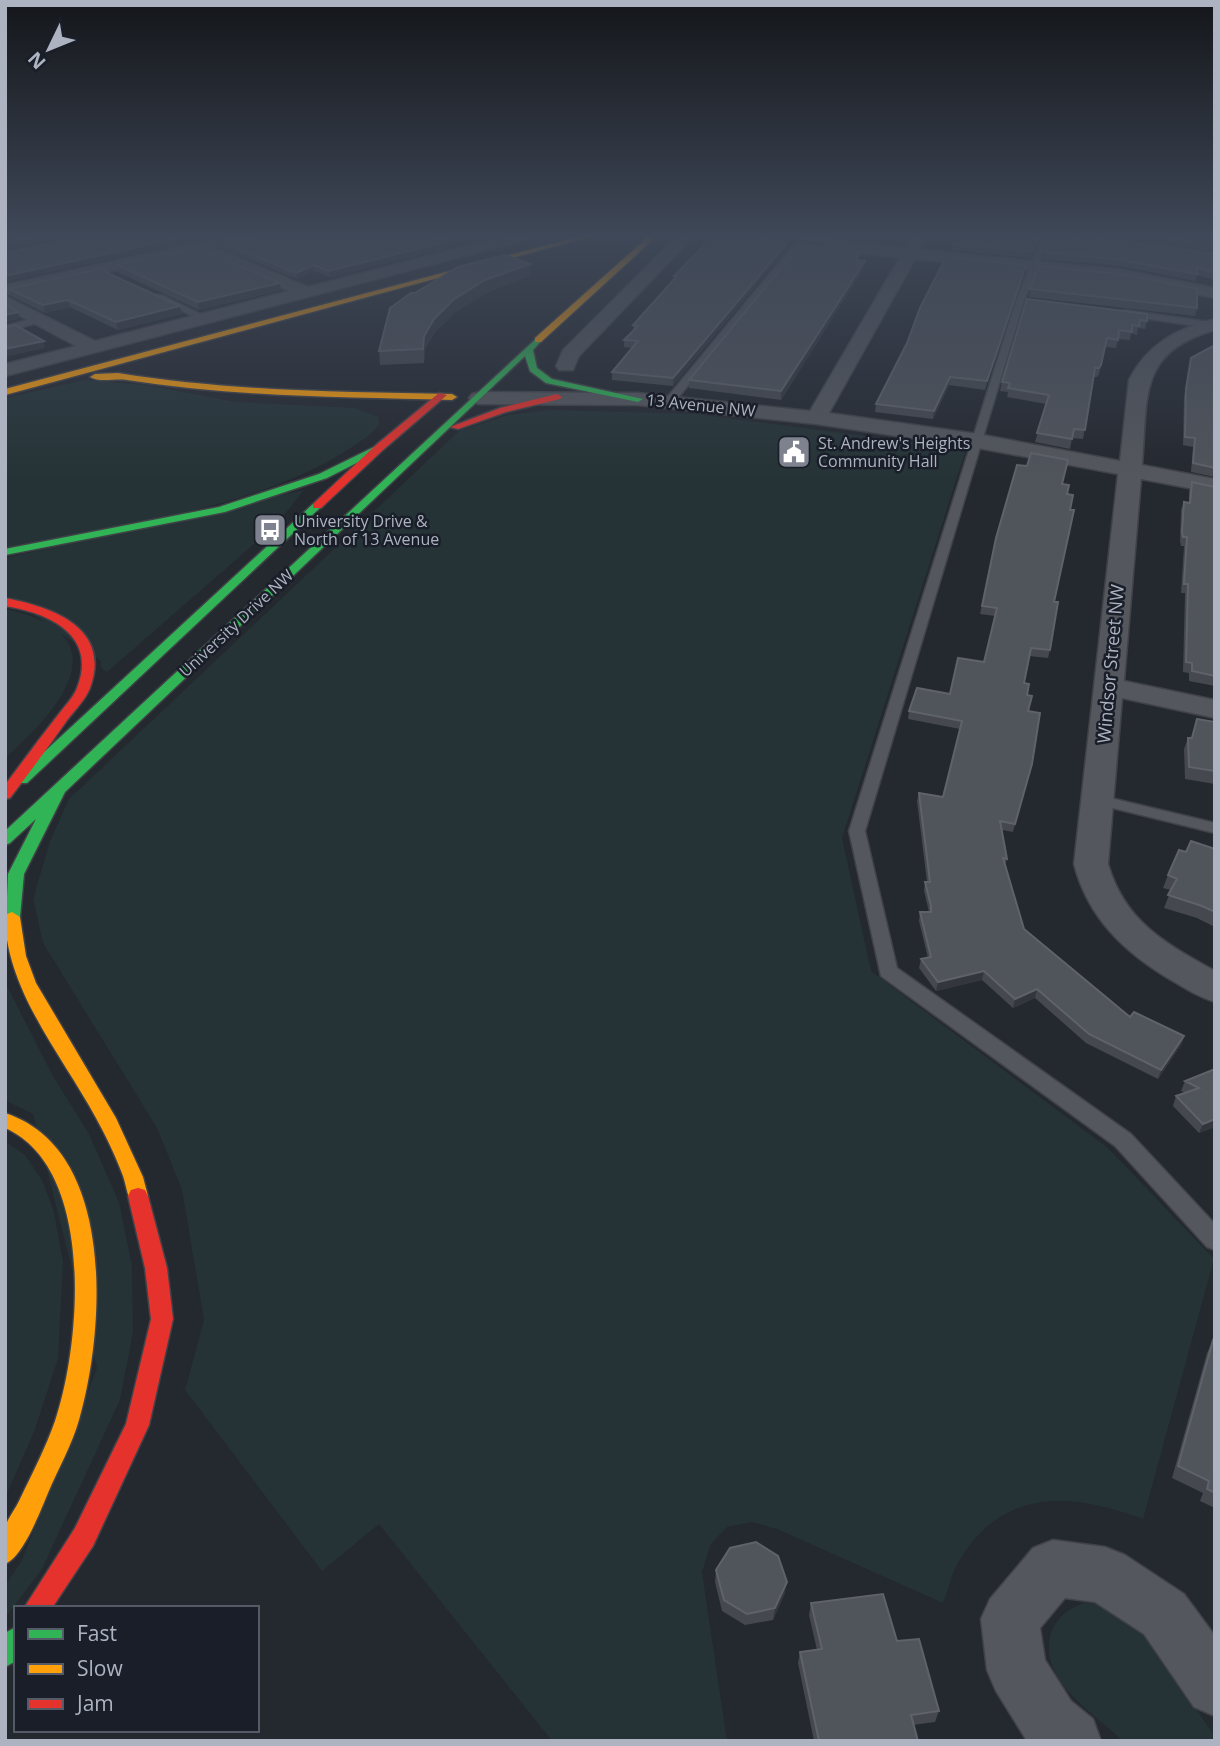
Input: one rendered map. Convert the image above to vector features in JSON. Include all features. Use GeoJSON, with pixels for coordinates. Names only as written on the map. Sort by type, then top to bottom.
{"type":"FeatureCollection","features":[{"type":"Feature","properties":{"kind":"main road"},"geometry":{"type":"LineString","coordinates":[[6,387],[265,317]]}},
{"type":"Feature","properties":{"kind":"main road","name":"University Drive NW"},"geometry":{"type":"LineString","coordinates":[[5,840],[562,317]]}},
{"type":"Feature","properties":{"kind":"main road"},"geometry":{"type":"LineString","coordinates":[[528,349],[532,371],[537,376],[549,381],[638,399]]}},
{"type":"Feature","properties":{"kind":"main road","name":"13 Avenue NW"},"geometry":{"type":"LineString","coordinates":[[6,387],[118,376],[182,386],[318,394],[479,398]]}},
{"type":"Feature","properties":{"kind":"main road","name":"University Drive NW"},"geometry":{"type":"LineString","coordinates":[[5,795],[380,447],[393,421],[440,397],[459,379]]}},
{"type":"Feature","properties":{"kind":"main road"},"geometry":{"type":"LineString","coordinates":[[318,394],[369,405],[393,421]]}},
{"type":"Feature","properties":{"kind":"main road"},"geometry":{"type":"LineString","coordinates":[[431,439],[473,419],[557,397]]}},
{"type":"Feature","properties":{"kind":"main road"},"geometry":{"type":"LineString","coordinates":[[5,552],[221,510],[323,476],[380,447]]}},
{"type":"Feature","properties":{"kind":"main road"},"geometry":{"type":"LineString","coordinates":[[5,602],[28,606],[49,614],[79,633],[89,662],[83,691],[5,795]]}},
{"type":"Feature","properties":{"kind":"main road"},"geometry":{"type":"LineString","coordinates":[[38,1606],[84,1538],[137,1425],[162,1319],[156,1268],[133,1177],[106,1118],[26,983],[18,956],[11,913],[16,874],[58,791]]}},
{"type":"Feature","properties":{"kind":"main road"},"geometry":{"type":"LineString","coordinates":[[5,1120],[26,1129],[62,1169],[81,1226],[87,1288],[80,1359],[67,1421],[28,1510],[5,1552]]}},
{"type":"Feature","properties":{"kind":"street"},"geometry":{"type":"LineString","coordinates":[[38,317],[90,346]]}},
{"type":"Feature","properties":{"kind":"street"},"geometry":{"type":"LineString","coordinates":[[566,366],[570,354],[606,317]]}},
{"type":"Feature","properties":{"kind":"street"},"geometry":{"type":"LineString","coordinates":[[816,418],[873,317]]}},
{"type":"Feature","properties":{"kind":"street"},"geometry":{"type":"LineString","coordinates":[[5,370],[204,318]]}},
{"type":"Feature","properties":{"kind":"street","name":"Windsor Street NW"},"geometry":{"type":"LineString","coordinates":[[1212,324],[1167,344],[1144,365],[1139,380],[1128,468],[1110,687],[1091,864],[1100,895],[1124,927],[1142,943],[1215,988]]}},
{"type":"Feature","properties":{"kind":"street","name":"13 Avenue NW"},"geometry":{"type":"LineString","coordinates":[[479,398],[638,399],[816,418],[978,441],[1215,486]]}},
{"type":"Feature","properties":{"kind":"street"},"geometry":{"type":"LineString","coordinates":[[1110,687],[1215,709]]}},
{"type":"Feature","properties":{"kind":"street"},"geometry":{"type":"LineString","coordinates":[[1052,1734],[1017,1670],[1010,1619],[1053,1568],[1105,1575],[1164,1614],[1215,1686]]}},
{"type":"Feature","properties":{"kind":"lane"},"geometry":{"type":"LineString","coordinates":[[669,402],[738,317]]}},
{"type":"Feature","properties":{"kind":"lane"},"geometry":{"type":"LineString","coordinates":[[1015,317],[857,831],[888,971],[1123,1140],[1215,1240]]}},
{"type":"Feature","properties":{"kind":"lane"},"geometry":{"type":"LineString","coordinates":[[1163,317],[1212,324]]}},
{"type":"Feature","properties":{"kind":"lane"},"geometry":{"type":"LineString","coordinates":[[5,330],[41,319]]}},
{"type":"Feature","properties":{"kind":"lane"},"geometry":{"type":"LineString","coordinates":[[1098,800],[1215,828]]}},
{"type":"Feature","properties":{"kind":"shaded area"},"geometry":{"type":"Polygon","coordinates":[[[86,380],[151,386],[235,402],[355,408],[378,417],[379,423],[371,434],[314,468],[230,501],[139,523],[5,548],[5,398],[86,380]]]}},
{"type":"Feature","properties":{"kind":"shaded area"},"geometry":{"type":"Polygon","coordinates":[[[551,410],[695,414],[966,449],[842,838],[871,971],[1108,1148],[1214,1259],[1143,1519],[1116,1510],[1064,1501],[1040,1502],[1017,1509],[995,1520],[976,1538],[958,1563],[943,1603],[777,1529],[752,1522],[727,1527],[711,1544],[702,1572],[727,1741],[552,1741],[379,1524],[322,1571],[185,1390],[204,1320],[182,1190],[157,1128],[43,943],[33,899],[50,841],[69,799],[459,431],[508,415],[551,410]]]}},
{"type":"Feature","properties":{"kind":"shaded area"},"geometry":{"type":"Polygon","coordinates":[[[304,490],[277,524],[107,672],[101,668],[101,661],[5,595],[5,558],[304,490]]]}},
{"type":"Feature","properties":{"kind":"shaded area"},"geometry":{"type":"Polygon","coordinates":[[[5,609],[41,620],[63,636],[72,654],[71,674],[62,695],[46,717],[5,758],[5,609]]]}},
{"type":"Feature","properties":{"kind":"shaded area"},"geometry":{"type":"Polygon","coordinates":[[[5,982],[54,1078],[88,1132],[119,1202],[132,1266],[133,1332],[120,1400],[42,1569],[5,1618],[5,1586],[22,1560],[97,1368],[33,1114],[5,1100],[5,982]]]}},
{"type":"Feature","properties":{"kind":"shaded area"},"geometry":{"type":"Polygon","coordinates":[[[5,1141],[25,1155],[42,1180],[54,1212],[63,1261],[58,1359],[34,1432],[5,1498],[5,1141]]]}},
{"type":"Feature","properties":{"kind":"shaded area"},"geometry":{"type":"Polygon","coordinates":[[[1084,1603],[1100,1604],[1133,1621],[1215,1736],[1215,1741],[1123,1741],[1069,1693],[1055,1673],[1049,1649],[1050,1637],[1061,1617],[1084,1603]]]}},
{"type":"Feature","properties":{"kind":"building"},"geometry":{"type":"Polygon","coordinates":[[[106,317],[134,317],[116,322],[106,317]]]}},
{"type":"Feature","properties":{"kind":"building"},"geometry":{"type":"Polygon","coordinates":[[[388,317],[436,317],[424,336],[423,349],[379,351],[388,317]]]}},
{"type":"Feature","properties":{"kind":"building"},"geometry":{"type":"Polygon","coordinates":[[[640,317],[724,317],[673,378],[612,372],[638,341],[624,340],[638,326],[633,325],[640,317]]]}},
{"type":"Feature","properties":{"kind":"building"},"geometry":{"type":"Polygon","coordinates":[[[740,317],[829,317],[781,391],[689,380],[740,317]]]}},
{"type":"Feature","properties":{"kind":"building"},"geometry":{"type":"Polygon","coordinates":[[[916,317],[1008,317],[987,381],[950,377],[934,411],[876,404],[907,343],[916,317]]]}},
{"type":"Feature","properties":{"kind":"building"},"geometry":{"type":"Polygon","coordinates":[[[1021,317],[1147,317],[1147,321],[1140,320],[1139,326],[1132,325],[1132,332],[1119,330],[1118,340],[1107,338],[1101,365],[1095,368],[1085,430],[1074,429],[1072,439],[1037,433],[1049,395],[1008,388],[1010,383],[1002,382],[1021,317]]]}},
{"type":"Feature","properties":{"kind":"building"},"geometry":{"type":"Polygon","coordinates":[[[15,325],[44,341],[5,349],[5,327],[15,325]]]}},
{"type":"Feature","properties":{"kind":"building"},"geometry":{"type":"Polygon","coordinates":[[[1215,345],[1215,468],[1193,463],[1195,438],[1185,437],[1186,389],[1191,358],[1215,345]]]}},
{"type":"Feature","properties":{"kind":"building"},"geometry":{"type":"Polygon","coordinates":[[[1031,453],[1068,460],[1062,484],[1069,485],[1067,494],[1073,495],[1070,510],[1074,510],[1054,602],[1058,602],[1050,650],[1031,648],[1024,683],[1029,684],[1027,695],[1032,696],[1028,711],[1040,713],[1032,764],[1015,824],[1000,821],[1007,859],[1003,858],[1024,929],[1130,1017],[1134,1012],[1184,1036],[1161,1070],[1089,1034],[1037,989],[1015,999],[984,971],[938,982],[921,959],[931,957],[920,912],[931,912],[931,906],[925,882],[930,882],[919,793],[943,797],[962,721],[909,711],[917,688],[950,694],[958,658],[984,662],[997,608],[982,606],[996,538],[1017,465],[1027,466],[1031,453]]]}},
{"type":"Feature","properties":{"kind":"building"},"geometry":{"type":"Polygon","coordinates":[[[1192,482],[1215,487],[1215,676],[1192,671],[1192,663],[1186,662],[1188,584],[1184,584],[1187,537],[1183,537],[1182,532],[1184,502],[1190,503],[1192,482]]]}},
{"type":"Feature","properties":{"kind":"building"},"geometry":{"type":"Polygon","coordinates":[[[1197,719],[1215,722],[1215,771],[1189,767],[1188,738],[1192,738],[1197,719]]]}},
{"type":"Feature","properties":{"kind":"building"},"geometry":{"type":"Polygon","coordinates":[[[1191,841],[1215,849],[1215,912],[1168,895],[1177,879],[1168,875],[1179,850],[1186,852],[1191,841]]]}},
{"type":"Feature","properties":{"kind":"building"},"geometry":{"type":"Polygon","coordinates":[[[1215,1069],[1215,1119],[1203,1124],[1176,1096],[1199,1088],[1185,1081],[1215,1069]]]}},
{"type":"Feature","properties":{"kind":"building"},"geometry":{"type":"Polygon","coordinates":[[[1213,1340],[1215,1493],[1207,1489],[1209,1481],[1178,1466],[1213,1340]]]}},
{"type":"Feature","properties":{"kind":"building"},"geometry":{"type":"Polygon","coordinates":[[[756,1542],[778,1556],[787,1582],[775,1608],[747,1614],[724,1600],[716,1570],[730,1548],[756,1542]]]}},
{"type":"Feature","properties":{"kind":"building"},"geometry":{"type":"Polygon","coordinates":[[[883,1594],[897,1641],[919,1639],[939,1711],[911,1715],[918,1741],[819,1741],[800,1652],[822,1649],[811,1603],[883,1594]]]}},
{"type":"Feature","properties":{"kind":"traffic: fast"},"geometry":{"type":"LineString","coordinates":[[5,840],[538,340]]}},
{"type":"Feature","properties":{"kind":"traffic: fast"},"geometry":{"type":"LineString","coordinates":[[528,349],[533,369],[549,381],[638,399]]}},
{"type":"Feature","properties":{"kind":"traffic: fast"},"geometry":{"type":"LineString","coordinates":[[5,552],[221,510],[323,476],[380,447]]}},
{"type":"Feature","properties":{"kind":"traffic: fast"},"geometry":{"type":"LineString","coordinates":[[22,780],[317,506]]}},
{"type":"Feature","properties":{"kind":"traffic: fast"},"geometry":{"type":"LineString","coordinates":[[12,917],[16,874],[58,791]]}},
{"type":"Feature","properties":{"kind":"traffic: fast"},"geometry":{"type":"LineString","coordinates":[[5,1654],[14,1643]]}},
{"type":"Feature","properties":{"kind":"traffic: slow"},"geometry":{"type":"LineString","coordinates":[[5,392],[284,317]]}},
{"type":"Feature","properties":{"kind":"traffic: slow"},"geometry":{"type":"LineString","coordinates":[[538,340],[562,317]]}},
{"type":"Feature","properties":{"kind":"traffic: slow"},"geometry":{"type":"LineString","coordinates":[[95,377],[118,376],[182,386]]}},
{"type":"Feature","properties":{"kind":"traffic: slow"},"geometry":{"type":"LineString","coordinates":[[182,386],[268,393],[452,397]]}},
{"type":"Feature","properties":{"kind":"traffic: slow"},"geometry":{"type":"LineString","coordinates":[[12,917],[18,956],[27,983],[106,1118],[133,1177],[138,1196]]}},
{"type":"Feature","properties":{"kind":"traffic: slow"},"geometry":{"type":"LineString","coordinates":[[5,1120],[26,1129],[62,1169],[81,1226],[87,1288],[80,1359],[67,1421],[28,1510],[5,1552]]}},
{"type":"Feature","properties":{"kind":"traffic: jam"},"geometry":{"type":"LineString","coordinates":[[317,506],[380,447],[442,395]]}},
{"type":"Feature","properties":{"kind":"traffic: jam"},"geometry":{"type":"LineString","coordinates":[[455,427],[503,410],[557,397]]}},
{"type":"Feature","properties":{"kind":"traffic: jam"},"geometry":{"type":"LineString","coordinates":[[5,602],[28,606],[49,614],[79,633],[89,662],[83,690],[5,795]]}},
{"type":"Feature","properties":{"kind":"traffic: jam"},"geometry":{"type":"LineString","coordinates":[[38,1606],[84,1537],[137,1425],[162,1319],[156,1268],[138,1196]]}},
{"type":"Feature","properties":{"kind":"place","name":"St. Andrew's Heights Community Hall"},"geometry":{"type":"Point","coordinates":[794,452]}},
{"type":"Feature","properties":{"kind":"place","name":"University Drive & North of 13 Avenue"},"geometry":{"type":"Point","coordinates":[270,530]}}]}
